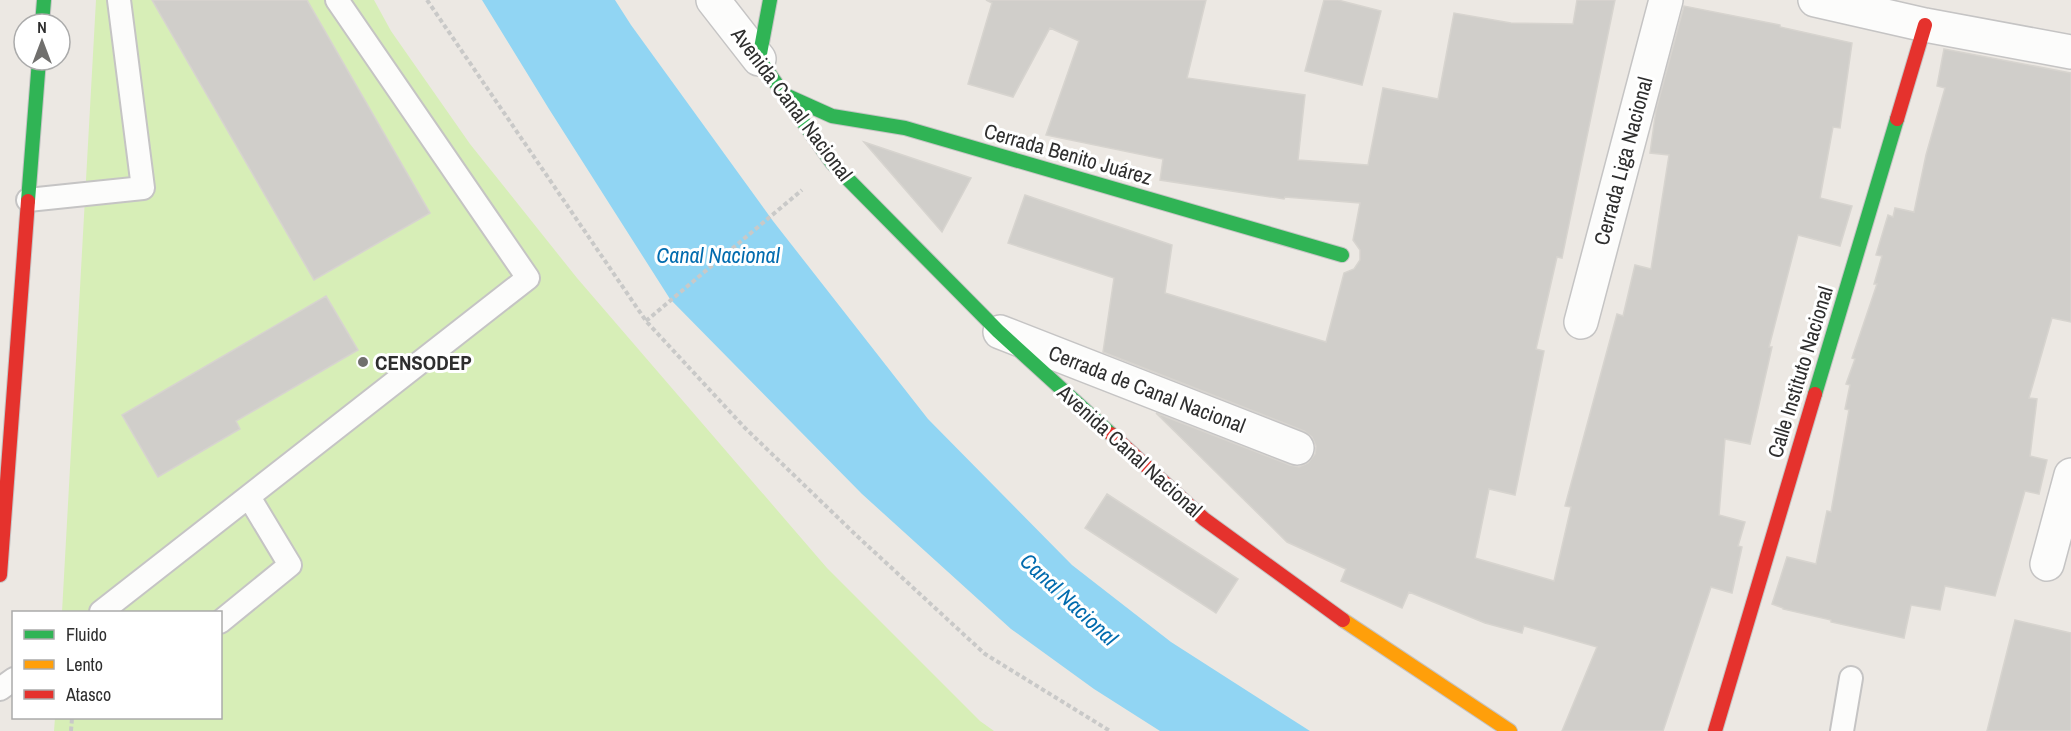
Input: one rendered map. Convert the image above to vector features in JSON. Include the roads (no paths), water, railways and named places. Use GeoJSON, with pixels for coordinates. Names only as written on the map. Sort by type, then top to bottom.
{"type":"FeatureCollection","features":[{"type":"Feature","properties":{"kind":"street","name":"Avenida Canal Nacional"},"geometry":{"type":"LineString","coordinates":[[713,0],[759,59],[832,163],[998,331],[1204,519],[1335,615],[1510,731]]}},
{"type":"Feature","properties":{"kind":"street"},"geometry":{"type":"LineString","coordinates":[[759,59],[770,0]]}},
{"type":"Feature","properties":{"kind":"street","name":"Cerrada Liga Nacional"},"geometry":{"type":"LineString","coordinates":[[1581,322],[1666,0]]}},
{"type":"Feature","properties":{"kind":"street"},"geometry":{"type":"LineString","coordinates":[[1815,0],[1925,25],[2071,52]]}},
{"type":"Feature","properties":{"kind":"street","name":"Calle Instituto Nacional"},"geometry":{"type":"LineString","coordinates":[[1715,731],[1925,25]]}},
{"type":"Feature","properties":{"kind":"street"},"geometry":{"type":"LineString","coordinates":[[0,575],[38,72]]}},
{"type":"Feature","properties":{"kind":"street","name":"Cerrada Benito Juárez"},"geometry":{"type":"LineString","coordinates":[[782,94],[832,116],[904,128],[1342,255]]}},
{"type":"Feature","properties":{"kind":"street","name":"Cerrada de Canal Nacional"},"geometry":{"type":"LineString","coordinates":[[998,331],[1297,448]]}},
{"type":"Feature","properties":{"kind":"street"},"geometry":{"type":"LineString","coordinates":[[2047,564],[2071,475]]}},
{"type":"Feature","properties":{"kind":"lane"},"geometry":{"type":"LineString","coordinates":[[28,200],[143,188],[119,0]]}},
{"type":"Feature","properties":{"kind":"lane"},"geometry":{"type":"LineString","coordinates":[[102,611],[528,278],[337,0]]}},
{"type":"Feature","properties":{"kind":"lane"},"geometry":{"type":"LineString","coordinates":[[222,620],[290,565],[249,497]]}},
{"type":"Feature","properties":{"kind":"lane"},"geometry":{"type":"LineString","coordinates":[[1842,731],[1851,678]]}},
{"type":"Feature","properties":{"kind":"water","name":"Canal Nacional"},"geometry":{"type":"Polygon","coordinates":[[[482,0],[615,0],[773,221],[928,419],[1072,565],[1171,642],[1310,731],[1160,731],[1094,689],[1011,629],[862,494],[670,299],[482,0]]]}},
{"type":"Feature","properties":{"kind":"place","name":"CENSODEP"},"geometry":{"type":"Point","coordinates":[363,362]}}]}
